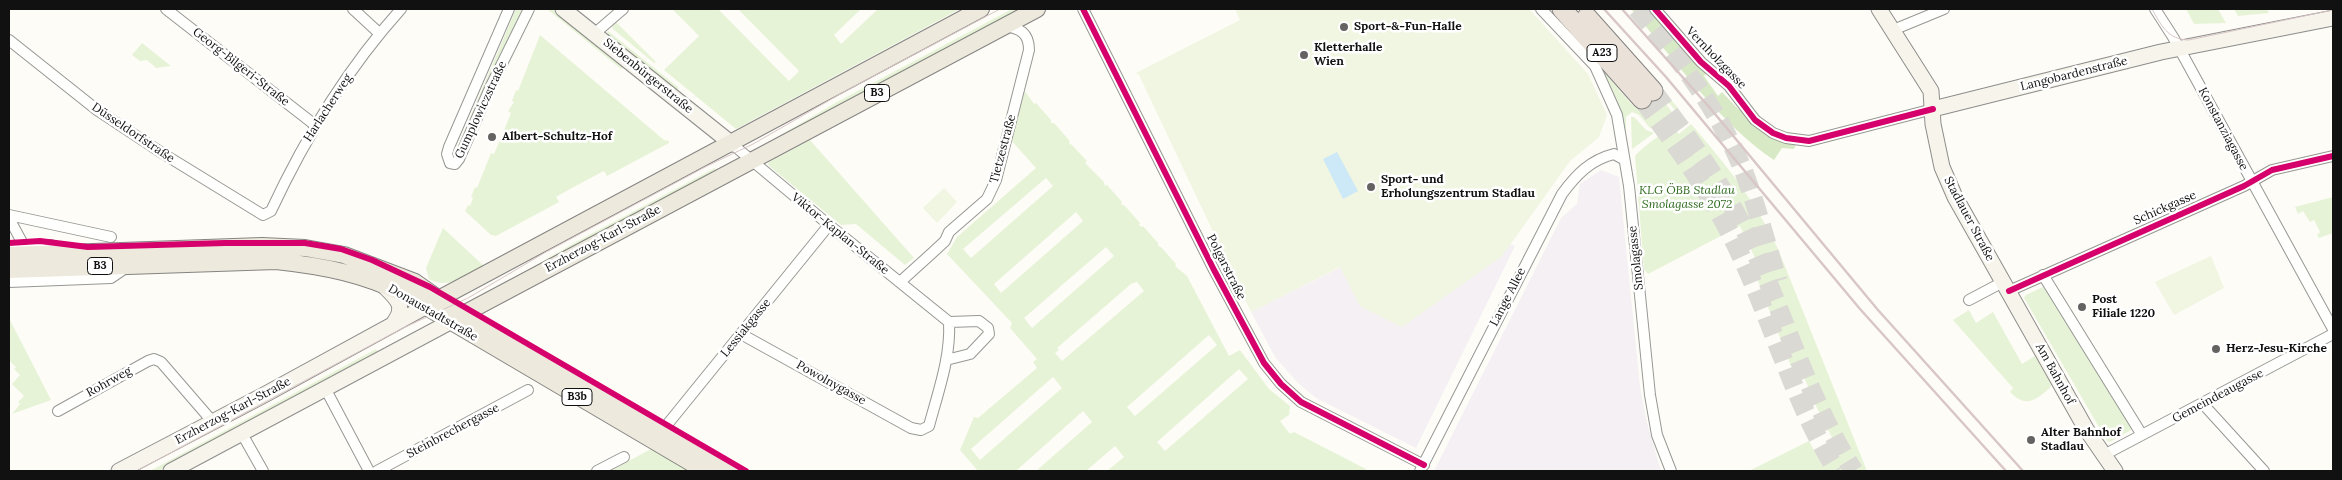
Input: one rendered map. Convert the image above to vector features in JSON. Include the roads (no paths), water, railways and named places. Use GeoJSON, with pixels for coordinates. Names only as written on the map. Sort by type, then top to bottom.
{"type":"FeatureCollection","features":[{"type":"Feature","properties":{"kind":"highway","name":"A23"},"geometry":{"type":"LineString","coordinates":[[1562,9],[1648,95],[1578,9]]}},
{"type":"Feature","properties":{"kind":"main road","name":"Erzherzog-Karl-Straße"},"geometry":{"type":"LineString","coordinates":[[425,306],[732,144],[981,9]]}},
{"type":"Feature","properties":{"kind":"main road","name":"Erzherzog-Karl-Straße"},"geometry":{"type":"LineString","coordinates":[[456,318],[1037,9]]}},
{"type":"Feature","properties":{"kind":"main road","name":"Donaustadtstraße"},"geometry":{"type":"LineString","coordinates":[[9,256],[225,247],[305,248],[344,255],[415,282],[440,298],[456,318],[705,471]]}},
{"type":"Feature","properties":{"kind":"main road","name":"Donaustadtstraße"},"geometry":{"type":"LineString","coordinates":[[9,270],[276,260],[310,264],[349,272],[380,282],[425,306],[456,318],[662,430],[732,471]]}},
{"type":"Feature","properties":{"kind":"street","name":"Georg-Bilgeri-Straße"},"geometry":{"type":"LineString","coordinates":[[166,9],[315,125]]}},
{"type":"Feature","properties":{"kind":"street"},"geometry":{"type":"LineString","coordinates":[[353,9],[379,33]]}},
{"type":"Feature","properties":{"kind":"street","name":"Harlacherweg"},"geometry":{"type":"LineString","coordinates":[[265,215],[271,210],[315,125],[379,33],[401,9]]}},
{"type":"Feature","properties":{"kind":"street","name":"Gumplowiczstraße"},"geometry":{"type":"LineString","coordinates":[[509,9],[449,147],[447,154],[450,163],[455,164],[459,160],[491,86],[529,9]]}},
{"type":"Feature","properties":{"kind":"street","name":"Siebenbürgerstraße"},"geometry":{"type":"LineString","coordinates":[[563,9],[732,144]]}},
{"type":"Feature","properties":{"kind":"street"},"geometry":{"type":"LineString","coordinates":[[594,34],[623,9]]}},
{"type":"Feature","properties":{"kind":"street","name":"Polgarstraße"},"geometry":{"type":"LineString","coordinates":[[1083,9],[1214,270],[1264,363],[1281,384],[1301,402],[1422,468]]}},
{"type":"Feature","properties":{"kind":"street","name":"Smolagasse"},"geometry":{"type":"LineString","coordinates":[[1541,9],[1595,66],[1617,115],[1630,196],[1650,395],[1657,435],[1671,471]]}},
{"type":"Feature","properties":{"kind":"street","name":"Vernholzgasse"},"geometry":{"type":"LineString","coordinates":[[1655,9],[1701,62],[1729,86],[1755,120],[1774,133],[1786,138],[1809,142],[1816,140]]}},
{"type":"Feature","properties":{"kind":"street","name":"Stadlauer Straße"},"geometry":{"type":"LineString","coordinates":[[1879,9],[1931,91],[1936,139],[1942,167],[1949,185],[2006,286]]}},
{"type":"Feature","properties":{"kind":"street"},"geometry":{"type":"LineString","coordinates":[[1893,30],[1944,9]]}},
{"type":"Feature","properties":{"kind":"street","name":"Konstanziagasse"},"geometry":{"type":"LineString","coordinates":[[2155,9],[2179,49],[2333,329]]}},
{"type":"Feature","properties":{"kind":"street","name":"Langobardenstraße"},"geometry":{"type":"LineString","coordinates":[[1816,140],[1933,109],[2179,49],[2333,18]]}},
{"type":"Feature","properties":{"kind":"street","name":"Tietzestraße"},"geometry":{"type":"LineString","coordinates":[[900,282],[945,241],[949,232],[987,199],[996,180],[1029,50],[1029,40],[1022,30],[1003,26]]}},
{"type":"Feature","properties":{"kind":"street","name":"Düsseldorfstraße"},"geometry":{"type":"LineString","coordinates":[[9,40],[97,110],[162,154],[263,216],[265,215]]}},
{"type":"Feature","properties":{"kind":"street","name":"Viktor-Kaplan-Straße"},"geometry":{"type":"LineString","coordinates":[[732,144],[829,226],[949,322]]}},
{"type":"Feature","properties":{"kind":"street","name":"Lange Allee"},"geometry":{"type":"LineString","coordinates":[[1422,468],[1562,194],[1574,178],[1592,162],[1614,154],[1624,159]]}},
{"type":"Feature","properties":{"kind":"street","name":"Schickgasse"},"geometry":{"type":"LineString","coordinates":[[2006,286],[2043,275],[2272,170],[2333,156]]}},
{"type":"Feature","properties":{"kind":"street"},"geometry":{"type":"LineString","coordinates":[[10,221],[111,237]]}},
{"type":"Feature","properties":{"kind":"street"},"geometry":{"type":"LineString","coordinates":[[9,239],[10,221]]}},
{"type":"Feature","properties":{"kind":"street"},"geometry":{"type":"LineString","coordinates":[[10,221],[24,246]]}},
{"type":"Feature","properties":{"kind":"street","name":"Lessiakgasse"},"geometry":{"type":"LineString","coordinates":[[662,430],[829,226]]}},
{"type":"Feature","properties":{"kind":"street","name":"Donaustadtstraße"},"geometry":{"type":"LineString","coordinates":[[9,246],[51,246],[74,253]]}},
{"type":"Feature","properties":{"kind":"street"},"geometry":{"type":"LineString","coordinates":[[9,282],[111,278],[129,265]]}},
{"type":"Feature","properties":{"kind":"street"},"geometry":{"type":"LineString","coordinates":[[2043,275],[2142,435]]}},
{"type":"Feature","properties":{"kind":"street"},"geometry":{"type":"LineString","coordinates":[[380,282],[400,304],[400,312],[392,324]]}},
{"type":"Feature","properties":{"kind":"street"},"geometry":{"type":"LineString","coordinates":[[1969,300],[2006,286]]}},
{"type":"Feature","properties":{"kind":"street","name":"Am Bahnhof"},"geometry":{"type":"LineString","coordinates":[[2006,286],[2102,456]]}},
{"type":"Feature","properties":{"kind":"street","name":"Erzherzog-Karl-Straße"},"geometry":{"type":"LineString","coordinates":[[119,471],[425,306]]}},
{"type":"Feature","properties":{"kind":"street","name":"Erzherzog-Karl-Straße"},"geometry":{"type":"LineString","coordinates":[[170,471],[456,318]]}},
{"type":"Feature","properties":{"kind":"street"},"geometry":{"type":"LineString","coordinates":[[978,321],[988,328],[988,334],[970,354],[946,360],[950,336],[949,322],[978,321]]}},
{"type":"Feature","properties":{"kind":"street","name":"Powolnygasse"},"geometry":{"type":"LineString","coordinates":[[741,334],[911,428],[921,430],[929,426],[946,360]]}},
{"type":"Feature","properties":{"kind":"street","name":"Gemeindeaugasse"},"geometry":{"type":"LineString","coordinates":[[2102,456],[2333,334]]}},
{"type":"Feature","properties":{"kind":"street","name":"Rohrweg"},"geometry":{"type":"LineString","coordinates":[[58,411],[154,359],[161,362],[212,421]]}},
{"type":"Feature","properties":{"kind":"street"},"geometry":{"type":"LineString","coordinates":[[325,388],[370,471]]}},
{"type":"Feature","properties":{"kind":"street","name":"Steinbrechergasse"},"geometry":{"type":"LineString","coordinates":[[377,471],[528,390]]}},
{"type":"Feature","properties":{"kind":"street"},"geometry":{"type":"LineString","coordinates":[[2203,404],[2264,471]]}},
{"type":"Feature","properties":{"kind":"street"},"geometry":{"type":"LineString","coordinates":[[241,432],[264,471]]}},
{"type":"Feature","properties":{"kind":"street"},"geometry":{"type":"LineString","coordinates":[[597,471],[624,456]]}},
{"type":"Feature","properties":{"kind":"street"},"geometry":{"type":"LineString","coordinates":[[2102,456],[2115,471]]}},
{"type":"Feature","properties":{"kind":"water"},"geometry":{"type":"Polygon","coordinates":[[[1337,152],[1358,191],[1343,199],[1323,159],[1337,152]]]}},
{"type":"Feature","properties":{"kind":"tunnel"},"geometry":{"type":"LineString","coordinates":[[1637,9],[1684,67],[1724,130],[1750,188],[1778,281]]}},
{"type":"Feature","properties":{"kind":"tunnel"},"geometry":{"type":"LineString","coordinates":[[1653,91],[1704,161],[1728,198],[1761,266],[1823,414],[1837,443],[1854,471]]}},
{"type":"Feature","properties":{"kind":"tunnel"},"geometry":{"type":"LineString","coordinates":[[1642,99],[1696,175],[1720,214],[1753,283],[1809,420],[1837,471]]}},
{"type":"Feature","properties":{"kind":"tram line"},"geometry":{"type":"LineString","coordinates":[[137,471],[401,329],[468,298],[546,252],[705,167],[753,144],[849,89],[1000,9]]}},
{"type":"Feature","properties":{"kind":"tram line"},"geometry":{"type":"LineString","coordinates":[[2152,9],[2162,26],[2170,34],[2189,40],[2333,10]]}},
{"type":"Feature","properties":{"kind":"railway"},"geometry":{"type":"LineString","coordinates":[[1604,9],[1666,77],[1860,309],[2006,471]]}},
{"type":"Feature","properties":{"kind":"railway"},"geometry":{"type":"LineString","coordinates":[[1622,9],[1710,108],[1878,310],[2023,471]]}},
{"type":"Feature","properties":{"kind":"place","name":"Sport-&-Fun-Halle"},"geometry":{"type":"Point","coordinates":[1344,27]}},
{"type":"Feature","properties":{"kind":"place","name":"Kletterhalle Wien"},"geometry":{"type":"Point","coordinates":[1304,55]}},
{"type":"Feature","properties":{"kind":"place","name":"Albert-Schultz-Hof"},"geometry":{"type":"Point","coordinates":[492,137]}},
{"type":"Feature","properties":{"kind":"place","name":"Sport- und Erholungszentrum Stadlau"},"geometry":{"type":"Point","coordinates":[1371,187]}},
{"type":"Feature","properties":{"kind":"place","name":"Post Filiale 1220"},"geometry":{"type":"Point","coordinates":[2082,307]}},
{"type":"Feature","properties":{"kind":"place","name":"Herz-Jesu-Kirche"},"geometry":{"type":"Point","coordinates":[2216,349]}},
{"type":"Feature","properties":{"kind":"place","name":"Alter Bahnhof Stadlau"},"geometry":{"type":"Point","coordinates":[2031,440]}},
{"type":"Feature","properties":{"kind":"park label","name":"KLG ÖBB Stadlau Smolagasse 2072"},"geometry":{"type":"Point","coordinates":[1687,198]}}]}
